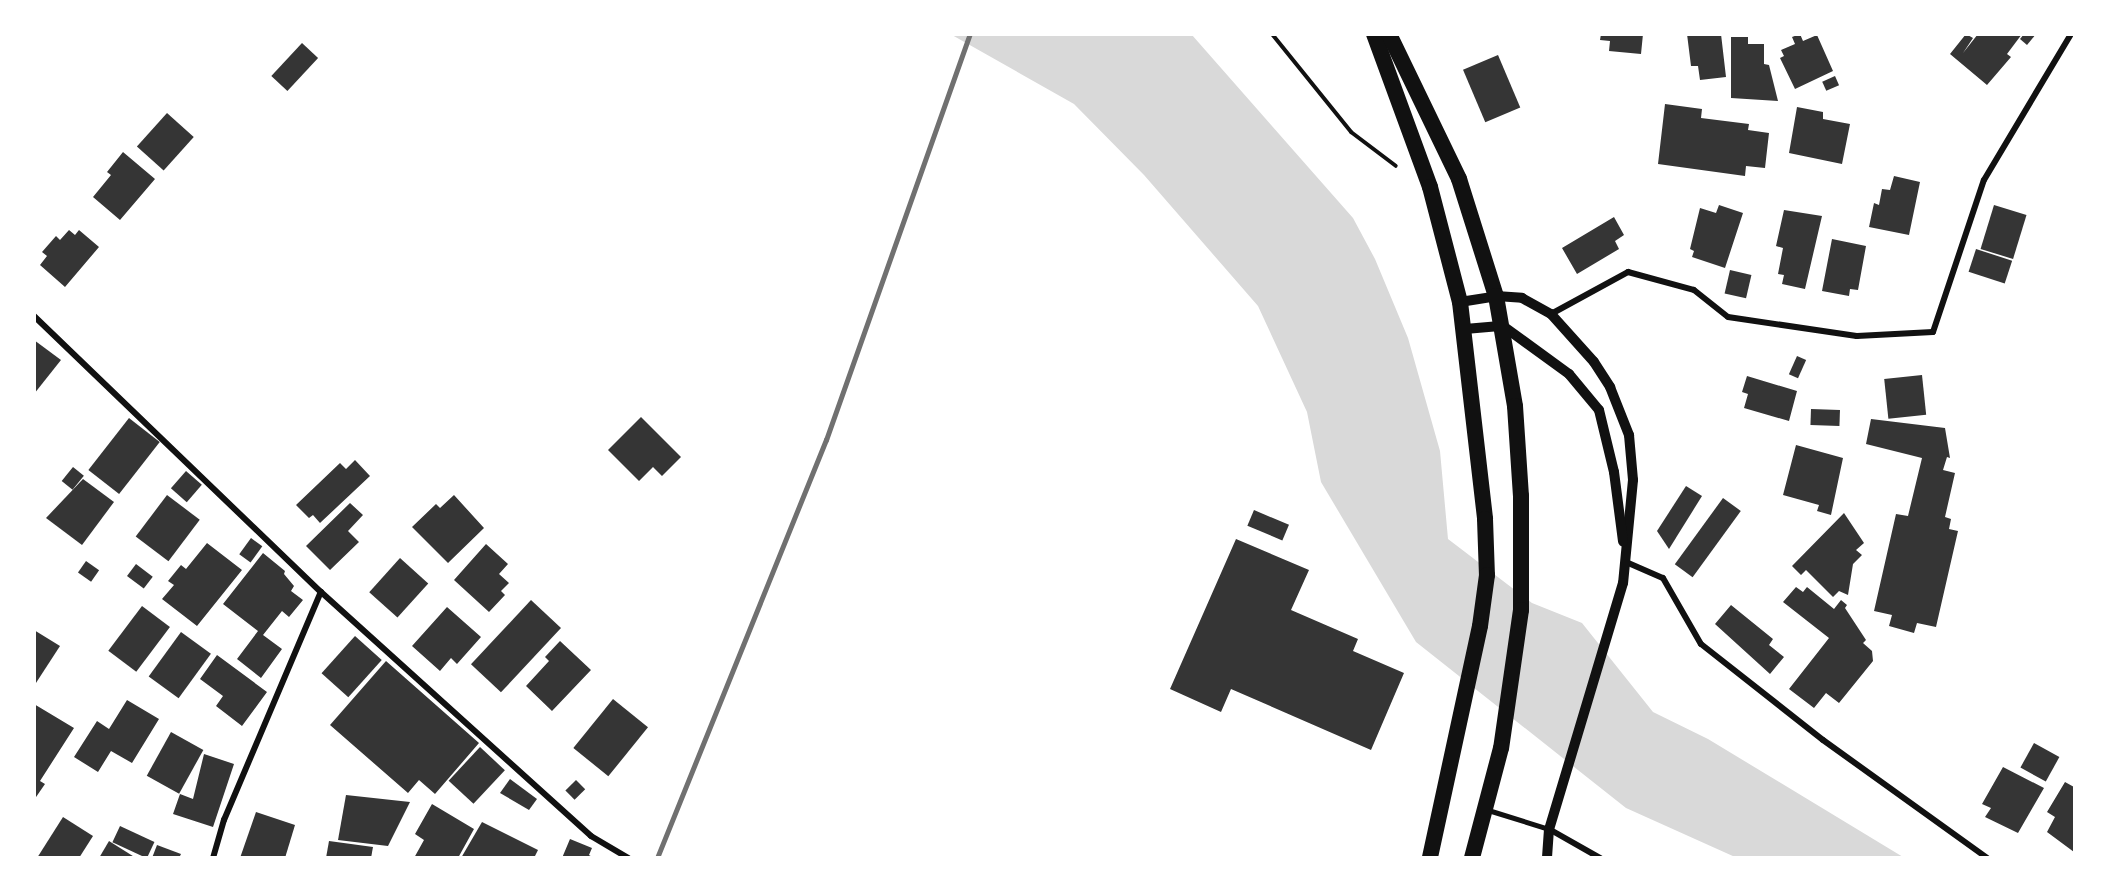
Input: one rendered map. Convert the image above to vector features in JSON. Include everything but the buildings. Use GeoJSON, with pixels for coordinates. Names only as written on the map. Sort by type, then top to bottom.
{"type":"FeatureCollection","features":[{"type":"Feature","properties":{"kind":"highway"},"geometry":{"type":"LineString","coordinates":[[1374,34],[1430,187],[1460,302],[1468,350],[1487,575],[1461,724],[1430,858]]}},
{"type":"Feature","properties":{"kind":"highway"},"geometry":{"type":"LineString","coordinates":[[1389,34],[1459,179],[1496,296],[1515,406],[1521,496],[1521,610],[1500,748],[1472,858]]}},
{"type":"Feature","properties":{"kind":"street"},"geometry":{"type":"LineString","coordinates":[[1551,314],[1628,272],[1694,290],[1728,317],[1857,336],[1933,332],[1984,180],[2071,34]]}},
{"type":"Feature","properties":{"kind":"street"},"geometry":{"type":"LineString","coordinates":[[1460,302],[1496,296],[1522,298],[1551,314],[1594,362],[1610,387],[1629,435],[1633,480],[1623,583],[1549,829],[1546,858]]}},
{"type":"Feature","properties":{"kind":"street"},"geometry":{"type":"LineString","coordinates":[[34,316],[321,592],[591,836],[628,858]]}},
{"type":"Feature","properties":{"kind":"street"},"geometry":{"type":"LineString","coordinates":[[1465,329],[1503,326],[1569,374],[1599,410],[1614,472],[1626,562]]}},
{"type":"Feature","properties":{"kind":"street"},"geometry":{"type":"LineString","coordinates":[[1626,562],[1663,578],[1701,644],[1823,740],[1988,858]]}},
{"type":"Feature","properties":{"kind":"street"},"geometry":{"type":"LineString","coordinates":[[213,858],[224,820],[321,592]]}},
{"type":"Feature","properties":{"kind":"street"},"geometry":{"type":"LineString","coordinates":[[1485,809],[1549,829],[1600,858]]}},
{"type":"Feature","properties":{"kind":"path"},"geometry":{"type":"LineString","coordinates":[[1272,34],[1351,132],[1430,187]]}},
{"type":"Feature","properties":{"kind":"shaded area"},"geometry":{"type":"Polygon","coordinates":[[[952,35],[1192,35],[1353,218],[1375,259],[1408,338],[1440,451],[1448,539],[1532,603],[1582,623],[1653,712],[1708,739],[1903,857],[1735,857],[1626,808],[1416,642],[1321,482],[1307,412],[1258,306],[1144,175],[1074,104],[952,35]]]}},
{"type":"Feature","properties":{"kind":"railway"},"geometry":{"type":"LineString","coordinates":[[657,858],[826,440],[970,34]]}}]}
